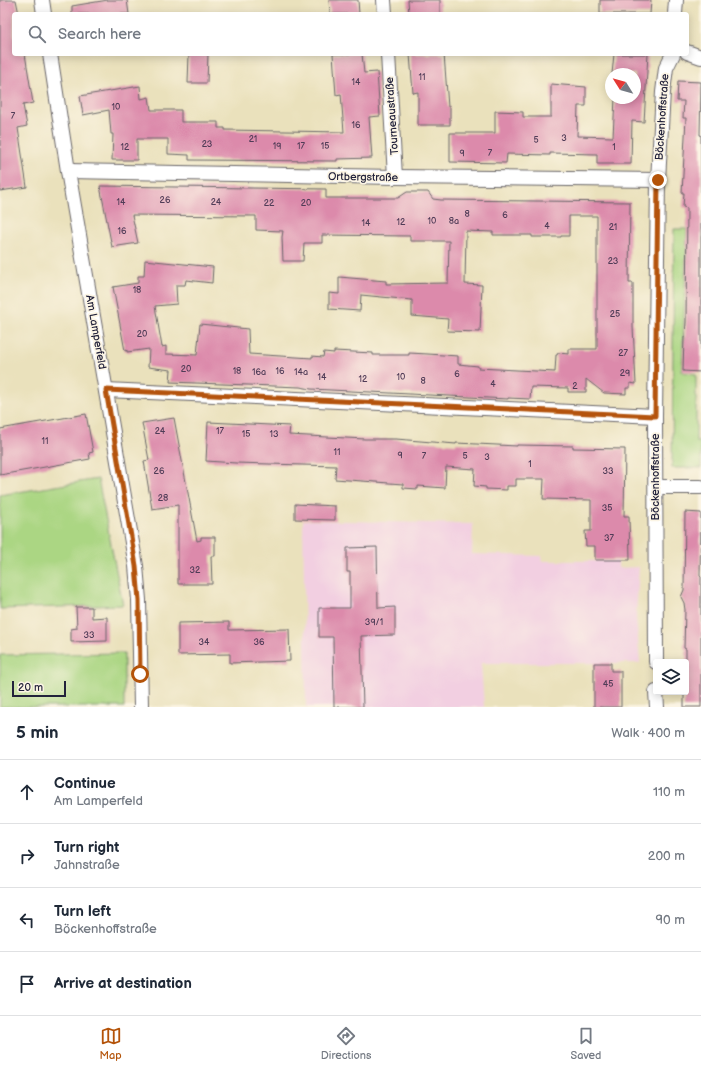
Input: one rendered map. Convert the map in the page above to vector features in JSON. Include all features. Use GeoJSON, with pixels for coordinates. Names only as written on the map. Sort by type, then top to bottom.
{"type":"FeatureCollection","features":[{"type":"Feature","properties":{"kind":"street"},"geometry":{"type":"LineString","coordinates":[[42,0],[44,12]]}},
{"type":"Feature","properties":{"kind":"street"},"geometry":{"type":"LineString","coordinates":[[384,0],[385,12]]}},
{"type":"Feature","properties":{"kind":"street"},"geometry":{"type":"LineString","coordinates":[[675,12],[676,0]]}},
{"type":"Feature","properties":{"kind":"street"},"geometry":{"type":"LineString","coordinates":[[689,53],[701,56]]}},
{"type":"Feature","properties":{"kind":"street","name":"Am Lamperfeld"},"geometry":{"type":"LineString","coordinates":[[50,56],[68,171],[136,566],[139,600],[141,707]]}},
{"type":"Feature","properties":{"kind":"street","name":"Tourneaustraße"},"geometry":{"type":"LineString","coordinates":[[388,56],[395,177]]}},
{"type":"Feature","properties":{"kind":"street","name":"Böckenhoffstraße"},"geometry":{"type":"LineString","coordinates":[[656,659],[655,416],[658,180],[663,92],[666,68],[672,56]]}},
{"type":"Feature","properties":{"kind":"street","name":"Ortbergstraße"},"geometry":{"type":"LineString","coordinates":[[68,171],[658,180]]}},
{"type":"Feature","properties":{"kind":"street"},"geometry":{"type":"LineString","coordinates":[[106,390],[655,416]]}},
{"type":"Feature","properties":{"kind":"street"},"geometry":{"type":"LineString","coordinates":[[656,487],[701,487]]}},
{"type":"Feature","properties":{"kind":"street"},"geometry":{"type":"LineString","coordinates":[[656,695],[656,707]]}},
{"type":"Feature","properties":{"kind":"shaded area"},"geometry":{"type":"Polygon","coordinates":[[[303,520],[473,524],[472,554],[542,556],[543,561],[618,561],[618,568],[639,567],[636,617],[640,663],[481,663],[484,707],[306,707],[303,520]]]}},
{"type":"Feature","properties":{"kind":"green space"},"geometry":{"type":"Polygon","coordinates":[[[674,229],[687,229],[682,372],[696,374],[696,442],[701,442],[701,468],[672,468],[674,229]]]}},
{"type":"Feature","properties":{"kind":"green space"},"geometry":{"type":"Polygon","coordinates":[[[98,479],[123,605],[0,609],[0,495],[98,479]]]}},
{"type":"Feature","properties":{"kind":"green space"},"geometry":{"type":"Polygon","coordinates":[[[124,653],[124,707],[0,707],[0,655],[124,653]]]}},
{"type":"Feature","properties":{"kind":"building"},"geometry":{"type":"Polygon","coordinates":[[[0,0],[16,0],[19,12],[12,12],[12,56],[25,56],[33,103],[23,105],[27,126],[18,128],[27,187],[0,191],[0,0]]]}},
{"type":"Feature","properties":{"kind":"building"},"geometry":{"type":"Polygon","coordinates":[[[108,0],[127,0],[129,12],[72,12],[72,6],[108,0]]]}},
{"type":"Feature","properties":{"kind":"building"},"geometry":{"type":"Polygon","coordinates":[[[329,0],[358,0],[359,12],[330,12],[329,0]]]}},
{"type":"Feature","properties":{"kind":"building"},"geometry":{"type":"Polygon","coordinates":[[[408,0],[440,0],[440,12],[409,12],[408,0]]]}},
{"type":"Feature","properties":{"kind":"building"},"geometry":{"type":"Polygon","coordinates":[[[600,0],[651,0],[650,12],[600,12],[600,0]]]}},
{"type":"Feature","properties":{"kind":"building"},"geometry":{"type":"Polygon","coordinates":[[[189,56],[208,56],[207,83],[188,83],[189,56]]]}},
{"type":"Feature","properties":{"kind":"building"},"geometry":{"type":"Polygon","coordinates":[[[333,56],[362,56],[364,73],[377,72],[380,116],[369,117],[372,158],[337,159],[337,161],[189,160],[189,155],[168,154],[168,139],[137,139],[137,160],[112,160],[113,134],[111,134],[109,110],[83,115],[80,96],[140,86],[141,99],[149,97],[151,110],[181,110],[181,122],[218,122],[218,128],[225,128],[225,130],[344,132],[341,94],[336,95],[333,56]]]}},
{"type":"Feature","properties":{"kind":"building"},"geometry":{"type":"Polygon","coordinates":[[[410,56],[444,56],[448,107],[450,107],[450,125],[418,125],[418,92],[413,93],[410,56]]]}},
{"type":"Feature","properties":{"kind":"building"},"geometry":{"type":"Polygon","coordinates":[[[614,56],[648,56],[644,122],[632,121],[631,164],[597,164],[597,154],[550,153],[550,155],[507,154],[506,163],[450,162],[450,133],[495,133],[495,111],[523,112],[523,117],[551,117],[551,84],[586,87],[586,106],[578,106],[577,136],[613,137],[615,104],[641,104],[641,68],[613,68],[614,56]]]}},
{"type":"Feature","properties":{"kind":"building"},"geometry":{"type":"Polygon","coordinates":[[[678,81],[701,82],[701,372],[683,371],[686,322],[687,208],[683,207],[684,193],[682,193],[686,118],[683,118],[684,101],[677,101],[678,81]]]}},
{"type":"Feature","properties":{"kind":"building"},"geometry":{"type":"Polygon","coordinates":[[[100,186],[326,189],[326,198],[398,198],[407,192],[428,192],[433,199],[441,200],[630,202],[629,283],[633,283],[633,327],[636,384],[630,383],[630,388],[626,388],[626,394],[604,393],[586,379],[586,392],[568,392],[568,388],[531,387],[530,399],[508,399],[311,389],[300,387],[170,382],[171,370],[148,367],[149,349],[125,351],[113,287],[138,283],[138,276],[144,276],[145,260],[213,267],[212,283],[186,280],[185,285],[176,285],[177,304],[155,306],[162,347],[166,346],[166,354],[197,355],[200,324],[248,329],[249,354],[312,358],[312,356],[323,357],[324,352],[334,353],[334,351],[373,353],[373,355],[409,355],[409,353],[428,354],[458,356],[458,364],[478,366],[478,368],[555,372],[556,355],[558,353],[569,354],[569,349],[597,349],[597,216],[569,216],[569,236],[561,237],[493,235],[493,232],[466,231],[465,284],[482,285],[480,332],[447,331],[448,319],[412,316],[412,300],[361,295],[360,311],[329,309],[329,293],[339,294],[339,277],[386,281],[386,284],[448,283],[449,241],[410,241],[410,236],[322,235],[322,243],[304,243],[303,261],[283,261],[283,231],[256,230],[256,216],[132,215],[138,243],[112,247],[100,186]]]}},
{"type":"Feature","properties":{"kind":"building"},"geometry":{"type":"Polygon","coordinates":[[[86,414],[93,452],[89,453],[90,459],[0,475],[0,429],[86,414]]]}},
{"type":"Feature","properties":{"kind":"building"},"geometry":{"type":"Polygon","coordinates":[[[174,418],[197,541],[201,540],[201,537],[215,537],[215,556],[211,556],[212,584],[178,584],[178,505],[152,509],[144,461],[149,460],[142,423],[174,418]]]}},
{"type":"Feature","properties":{"kind":"building"},"geometry":{"type":"Polygon","coordinates":[[[208,422],[290,426],[289,435],[396,439],[456,444],[573,446],[573,448],[625,449],[624,516],[629,516],[630,560],[595,560],[595,546],[586,546],[585,531],[591,531],[591,500],[543,499],[544,479],[516,479],[516,486],[507,486],[507,490],[486,489],[486,487],[474,486],[475,469],[446,467],[445,488],[418,486],[418,489],[403,488],[403,484],[335,479],[336,466],[206,461],[208,422]]]}},
{"type":"Feature","properties":{"kind":"building"},"geometry":{"type":"Polygon","coordinates":[[[295,504],[335,506],[335,520],[295,519],[295,504]]]}},
{"type":"Feature","properties":{"kind":"building"},"geometry":{"type":"Polygon","coordinates":[[[685,512],[701,513],[701,707],[684,707],[684,695],[689,695],[689,659],[686,659],[686,649],[684,648],[685,610],[681,597],[684,590],[685,512]]]}},
{"type":"Feature","properties":{"kind":"building"},"geometry":{"type":"Polygon","coordinates":[[[377,547],[378,608],[395,607],[395,635],[361,636],[363,707],[334,707],[333,637],[319,637],[319,608],[350,608],[350,572],[347,572],[347,548],[377,547]]]}},
{"type":"Feature","properties":{"kind":"building"},"geometry":{"type":"Polygon","coordinates":[[[76,607],[92,607],[92,618],[107,617],[107,641],[71,642],[71,629],[77,628],[76,607]]]}},
{"type":"Feature","properties":{"kind":"building"},"geometry":{"type":"Polygon","coordinates":[[[229,622],[229,630],[289,629],[290,661],[230,663],[230,654],[178,655],[178,623],[229,622]]]}},
{"type":"Feature","properties":{"kind":"building"},"geometry":{"type":"Polygon","coordinates":[[[594,663],[611,663],[611,671],[621,671],[621,707],[594,707],[594,663]]]}},
{"type":"Feature","properties":{"kind":"route"},"geometry":{"type":"LineString","coordinates":[[140,674],[139,600],[136,566],[106,390],[655,416],[658,180]]}}]}
